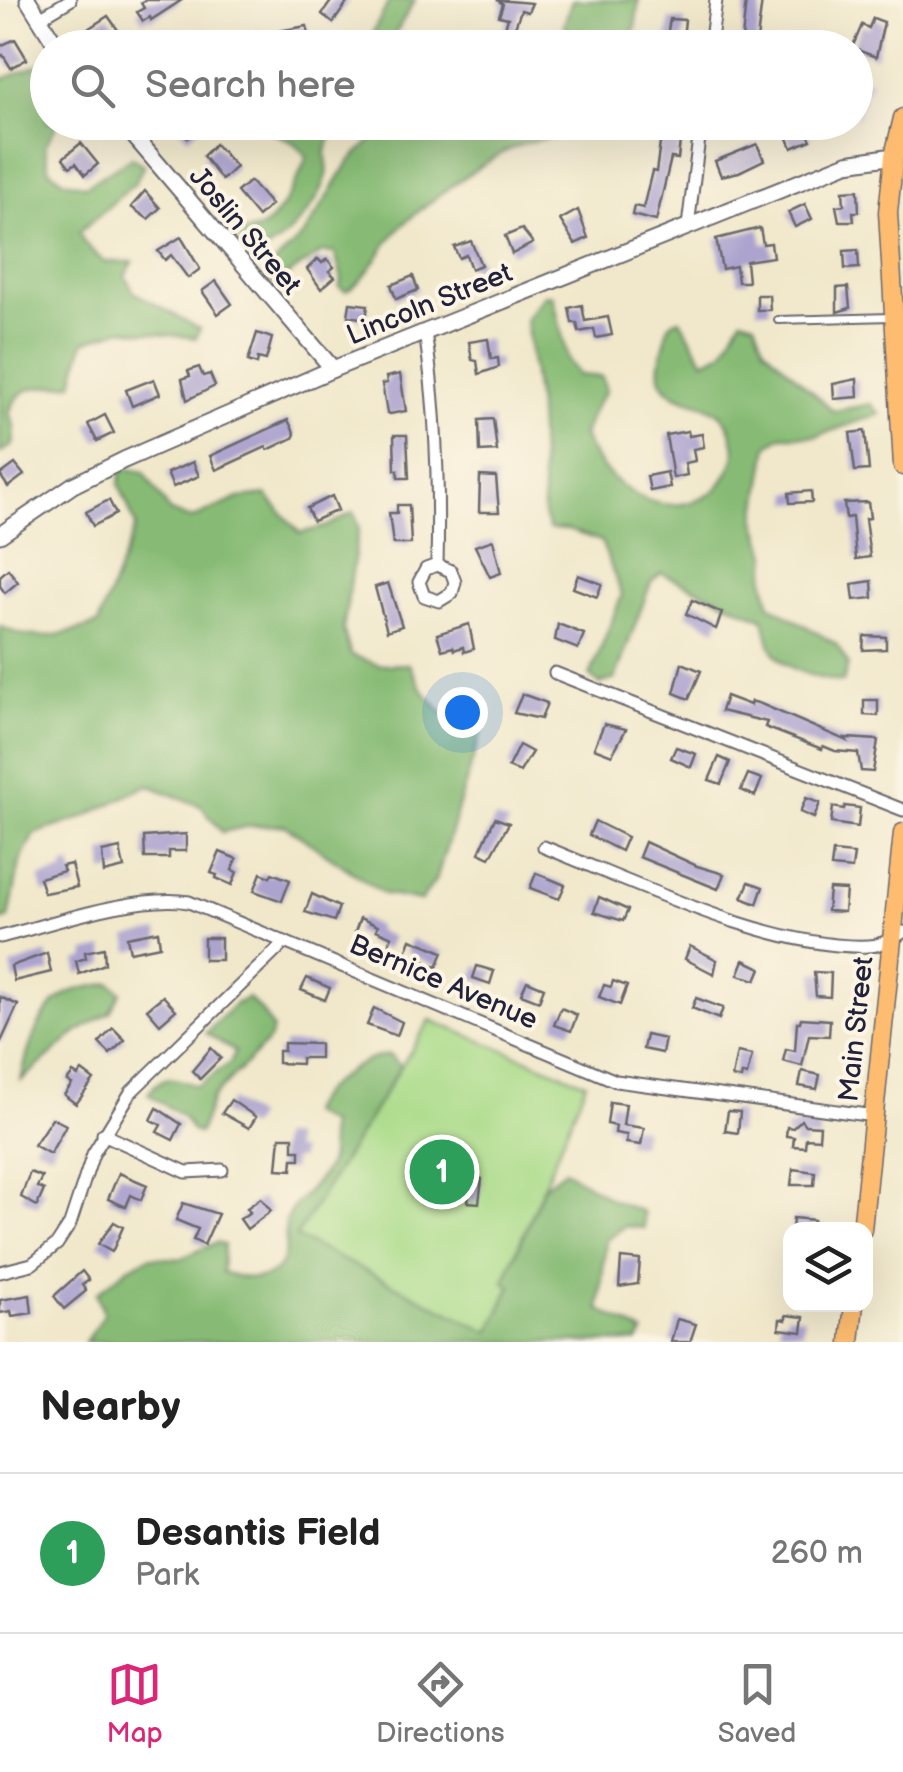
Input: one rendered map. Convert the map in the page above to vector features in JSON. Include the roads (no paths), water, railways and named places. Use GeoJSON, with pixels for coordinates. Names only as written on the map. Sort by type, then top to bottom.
{"type":"FeatureCollection","features":[{"type":"Feature","properties":{"kind":"main road"},"geometry":{"type":"LineString","coordinates":[[903,118],[894,156],[893,316],[903,466]]}},
{"type":"Feature","properties":{"kind":"main road","name":"Main Street"},"geometry":{"type":"LineString","coordinates":[[863,1222],[898,936],[903,833]]}},
{"type":"Feature","properties":{"kind":"main road"},"geometry":{"type":"LineString","coordinates":[[850,1342],[853,1312]]}},
{"type":"Feature","properties":{"kind":"street"},"geometry":{"type":"LineString","coordinates":[[28,0],[46,30]]}},
{"type":"Feature","properties":{"kind":"street"},"geometry":{"type":"LineString","coordinates":[[38,19],[70,0]]}},
{"type":"Feature","properties":{"kind":"street"},"geometry":{"type":"LineString","coordinates":[[712,30],[716,0]]}},
{"type":"Feature","properties":{"kind":"street","name":"Joslin Street"},"geometry":{"type":"LineString","coordinates":[[137,140],[333,370]]}},
{"type":"Feature","properties":{"kind":"street"},"geometry":{"type":"LineString","coordinates":[[688,226],[699,140]]}},
{"type":"Feature","properties":{"kind":"street","name":"Lincoln Street"},"geometry":{"type":"LineString","coordinates":[[0,535],[90,476],[333,370],[855,160],[894,156]]}},
{"type":"Feature","properties":{"kind":"street"},"geometry":{"type":"LineString","coordinates":[[426,332],[438,437],[436,565]]}},
{"type":"Feature","properties":{"kind":"street"},"geometry":{"type":"LineString","coordinates":[[555,673],[903,810]]}},
{"type":"Feature","properties":{"kind":"street"},"geometry":{"type":"LineString","coordinates":[[544,847],[765,930],[871,947],[898,936]]}},
{"type":"Feature","properties":{"kind":"street","name":"Bernice Avenue"},"geometry":{"type":"LineString","coordinates":[[0,936],[128,906],[172,900],[189,902],[616,1081],[874,1116]]}},
{"type":"Feature","properties":{"kind":"street"},"geometry":{"type":"LineString","coordinates":[[0,1272],[32,1264],[62,1238],[90,1161],[137,1085],[285,942]]}},
{"type":"Feature","properties":{"kind":"street"},"geometry":{"type":"LineString","coordinates":[[104,1134],[186,1172],[222,1170]]}},
{"type":"Feature","properties":{"kind":"lane"},"geometry":{"type":"LineString","coordinates":[[778,320],[893,316]]}},
{"type":"Feature","properties":{"kind":"place","name":"Desantis Field"},"geometry":{"type":"Point","coordinates":[442,1172]}}]}
